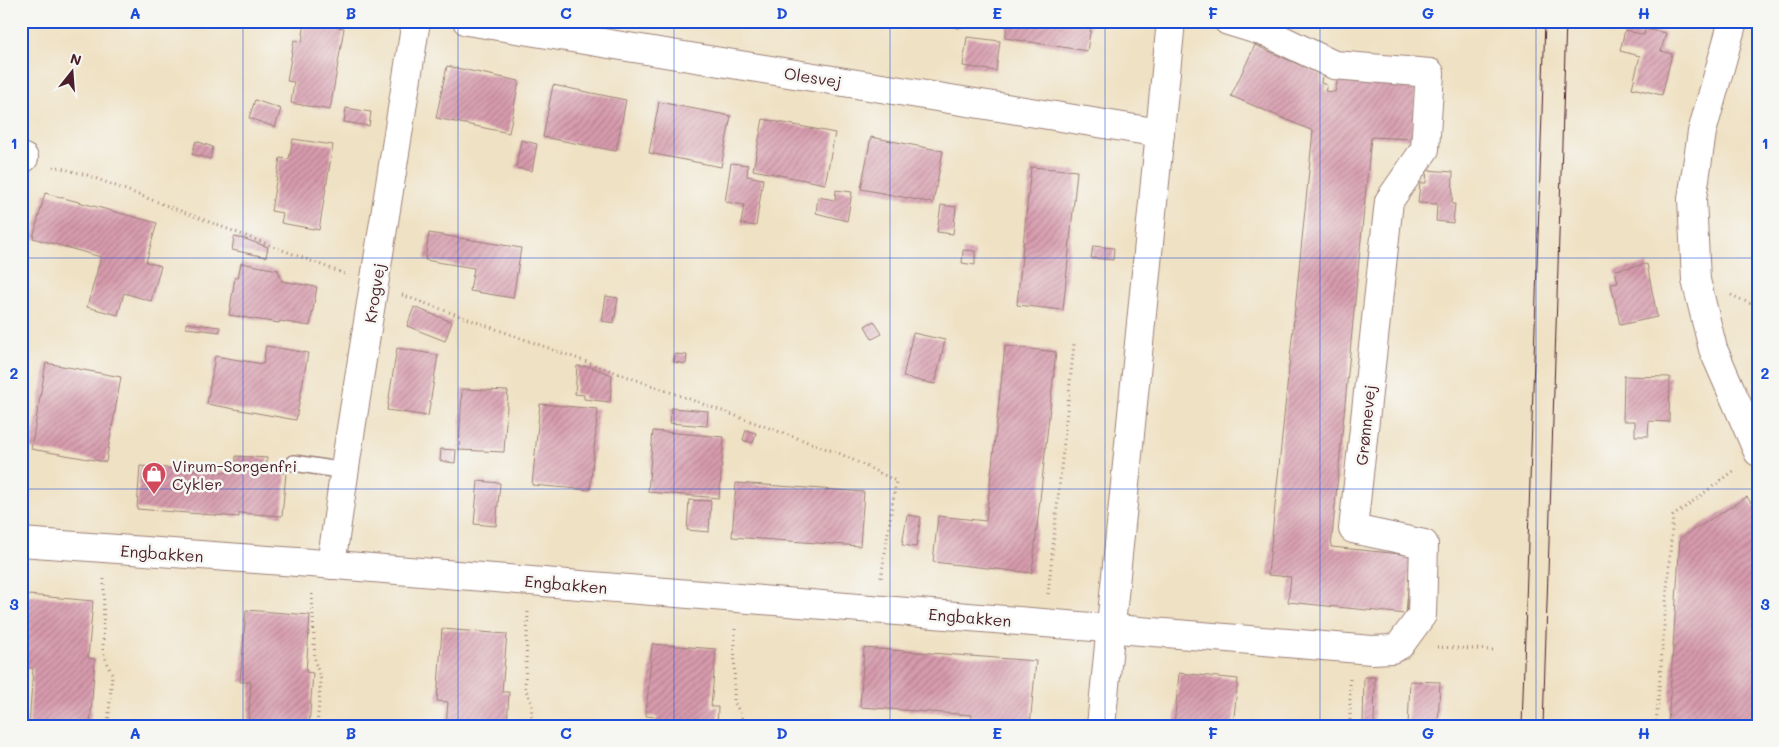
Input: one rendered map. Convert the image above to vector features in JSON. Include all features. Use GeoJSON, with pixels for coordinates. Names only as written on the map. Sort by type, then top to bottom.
{"type":"FeatureCollection","features":[{"type":"Feature","properties":{"kind":"street","name":"Krogvej"},"geometry":{"type":"LineString","coordinates":[[321,564],[345,471],[416,21]]}},
{"type":"Feature","properties":{"kind":"street","name":"Olesvej"},"geometry":{"type":"LineString","coordinates":[[467,21],[1160,133]]}},
{"type":"Feature","properties":{"kind":"street"},"geometry":{"type":"LineString","coordinates":[[1101,726],[1171,21]]}},
{"type":"Feature","properties":{"kind":"street","name":"Grønnevej"},"geometry":{"type":"LineString","coordinates":[[1111,629],[1372,650],[1392,649],[1400,645],[1422,615],[1424,544],[1353,529],[1389,201],[1425,149],[1430,73],[1334,65],[1270,34],[1228,21]]}},
{"type":"Feature","properties":{"kind":"street"},"geometry":{"type":"LineString","coordinates":[[1733,21],[1702,132],[1692,208],[1696,280],[1713,349],[1750,458]]}},
{"type":"Feature","properties":{"kind":"street","name":"Engbakken"},"geometry":{"type":"LineString","coordinates":[[21,542],[321,564],[1111,629]]}},
{"type":"Feature","properties":{"kind":"lane"},"geometry":{"type":"LineString","coordinates":[[294,463],[345,471]]}},
{"type":"Feature","properties":{"kind":"path"},"geometry":{"type":"LineString","coordinates":[[22,157],[87,175],[375,285],[842,454],[896,481],[876,609]]}},
{"type":"Feature","properties":{"kind":"path"},"geometry":{"type":"LineString","coordinates":[[1045,623],[1074,344]]}},
{"type":"Feature","properties":{"kind":"path"},"geometry":{"type":"LineString","coordinates":[[1656,726],[1673,516],[1750,458]]}},
{"type":"Feature","properties":{"kind":"path"},"geometry":{"type":"LineString","coordinates":[[105,548],[103,652],[112,674],[108,726]]}},
{"type":"Feature","properties":{"kind":"path"},"geometry":{"type":"LineString","coordinates":[[317,726],[321,680],[315,662],[321,564]]}},
{"type":"Feature","properties":{"kind":"path"},"geometry":{"type":"LineString","coordinates":[[530,581],[525,688],[532,704],[531,726]]}},
{"type":"Feature","properties":{"kind":"path"},"geometry":{"type":"LineString","coordinates":[[735,598],[734,702],[742,716],[741,726]]}},
{"type":"Feature","properties":{"kind":"path"},"geometry":{"type":"LineString","coordinates":[[1350,648],[1350,726]]}},
{"type":"Feature","properties":{"kind":"path"},"geometry":{"type":"LineString","coordinates":[[1453,648],[1494,650]]}},
{"type":"Feature","properties":{"kind":"building"},"geometry":{"type":"Polygon","coordinates":[[[931,21],[960,21],[959,28],[931,21]]]}},
{"type":"Feature","properties":{"kind":"building"},"geometry":{"type":"Polygon","coordinates":[[[1008,21],[1092,21],[1087,51],[1005,38],[1008,21]]]}},
{"type":"Feature","properties":{"kind":"building"},"geometry":{"type":"Polygon","coordinates":[[[305,22],[344,28],[330,110],[291,103],[294,82],[287,81],[294,40],[302,42],[305,22]]]}},
{"type":"Feature","properties":{"kind":"building"},"geometry":{"type":"Polygon","coordinates":[[[1645,29],[1666,33],[1661,51],[1672,54],[1662,95],[1632,88],[1640,56],[1620,51],[1625,30],[1644,35],[1645,29]]]}},
{"type":"Feature","properties":{"kind":"building"},"geometry":{"type":"Polygon","coordinates":[[[967,37],[1000,41],[996,71],[963,66],[967,37]]]}},
{"type":"Feature","properties":{"kind":"building"},"geometry":{"type":"Polygon","coordinates":[[[1255,45],[1322,75],[1321,83],[1327,85],[1325,91],[1335,92],[1338,77],[1416,81],[1412,139],[1371,137],[1331,547],[1411,555],[1406,614],[1288,602],[1291,577],[1268,575],[1313,131],[1231,96],[1255,45]]]}},
{"type":"Feature","properties":{"kind":"building"},"geometry":{"type":"Polygon","coordinates":[[[447,66],[519,81],[509,133],[436,118],[447,66]]]}},
{"type":"Feature","properties":{"kind":"building"},"geometry":{"type":"Polygon","coordinates":[[[553,85],[626,100],[616,151],[543,137],[553,85]]]}},
{"type":"Feature","properties":{"kind":"building"},"geometry":{"type":"Polygon","coordinates":[[[255,100],[281,109],[275,127],[249,118],[255,100]]]}},
{"type":"Feature","properties":{"kind":"building"},"geometry":{"type":"Polygon","coordinates":[[[659,102],[731,116],[721,167],[649,153],[659,102]]]}},
{"type":"Feature","properties":{"kind":"building"},"geometry":{"type":"Polygon","coordinates":[[[346,108],[371,112],[369,126],[344,122],[346,108]]]}},
{"type":"Feature","properties":{"kind":"building"},"geometry":{"type":"Polygon","coordinates":[[[763,119],[835,133],[825,184],[753,170],[763,119]]]}},
{"type":"Feature","properties":{"kind":"building"},"geometry":{"type":"Polygon","coordinates":[[[871,137],[943,151],[933,203],[861,189],[871,137]]]}},
{"type":"Feature","properties":{"kind":"building"},"geometry":{"type":"Polygon","coordinates":[[[293,139],[333,145],[319,230],[281,223],[283,213],[271,211],[280,158],[289,159],[293,139]]]}},
{"type":"Feature","properties":{"kind":"building"},"geometry":{"type":"Polygon","coordinates":[[[521,140],[537,144],[532,171],[516,168],[521,140]]]}},
{"type":"Feature","properties":{"kind":"building"},"geometry":{"type":"Polygon","coordinates":[[[196,141],[213,147],[210,159],[192,154],[196,141]]]}},
{"type":"Feature","properties":{"kind":"building"},"geometry":{"type":"Polygon","coordinates":[[[731,163],[748,165],[747,176],[763,179],[756,226],[741,224],[744,205],[725,202],[731,163]]]}},
{"type":"Feature","properties":{"kind":"building"},"geometry":{"type":"Polygon","coordinates":[[[1031,167],[1077,171],[1063,310],[1017,305],[1031,167]]]}},
{"type":"Feature","properties":{"kind":"building"},"geometry":{"type":"Polygon","coordinates":[[[1427,170],[1453,172],[1452,204],[1455,204],[1453,223],[1436,221],[1437,204],[1418,203],[1420,183],[1426,183],[1427,170]]]}},
{"type":"Feature","properties":{"kind":"building"},"geometry":{"type":"Polygon","coordinates":[[[836,190],[852,192],[847,221],[816,213],[818,197],[835,200],[836,190]]]}},
{"type":"Feature","properties":{"kind":"building"},"geometry":{"type":"Polygon","coordinates":[[[45,193],[157,223],[146,262],[161,266],[151,301],[124,293],[118,315],[87,307],[101,257],[33,238],[45,193]]]}},
{"type":"Feature","properties":{"kind":"building"},"geometry":{"type":"Polygon","coordinates":[[[941,205],[956,207],[953,234],[937,232],[941,205]]]}},
{"type":"Feature","properties":{"kind":"building"},"geometry":{"type":"Polygon","coordinates":[[[429,233],[521,248],[513,298],[470,291],[474,268],[425,260],[429,233]]]}},
{"type":"Feature","properties":{"kind":"building"},"geometry":{"type":"Polygon","coordinates":[[[234,237],[268,247],[266,257],[232,250],[234,237]]]}},
{"type":"Feature","properties":{"kind":"building"},"geometry":{"type":"Polygon","coordinates":[[[1093,246],[1114,248],[1113,260],[1091,258],[1093,246]]]}},
{"type":"Feature","properties":{"kind":"building"},"geometry":{"type":"Polygon","coordinates":[[[963,250],[975,251],[975,265],[962,263],[963,250]]]}},
{"type":"Feature","properties":{"kind":"building"},"geometry":{"type":"Polygon","coordinates":[[[241,263],[278,270],[282,281],[317,287],[310,326],[229,315],[235,277],[238,278],[241,263]]]}},
{"type":"Feature","properties":{"kind":"building"},"geometry":{"type":"Polygon","coordinates":[[[1647,264],[1657,317],[1620,325],[1611,284],[1618,283],[1615,270],[1647,264]]]}},
{"type":"Feature","properties":{"kind":"building"},"geometry":{"type":"Polygon","coordinates":[[[606,296],[618,298],[614,323],[602,321],[606,296]]]}},
{"type":"Feature","properties":{"kind":"building"},"geometry":{"type":"Polygon","coordinates":[[[414,307],[452,322],[445,341],[407,326],[414,307]]]}},
{"type":"Feature","properties":{"kind":"building"},"geometry":{"type":"Polygon","coordinates":[[[874,321],[882,334],[872,339],[865,326],[874,321]]]}},
{"type":"Feature","properties":{"kind":"building"},"geometry":{"type":"Polygon","coordinates":[[[186,323],[220,327],[220,332],[186,328],[186,323]]]}},
{"type":"Feature","properties":{"kind":"building"},"geometry":{"type":"Polygon","coordinates":[[[913,333],[945,340],[935,384],[903,377],[913,333]]]}},
{"type":"Feature","properties":{"kind":"building"},"geometry":{"type":"Polygon","coordinates":[[[266,346],[308,353],[296,420],[207,404],[215,356],[263,364],[266,346]]]}},
{"type":"Feature","properties":{"kind":"building"},"geometry":{"type":"Polygon","coordinates":[[[1005,346],[1056,352],[1032,573],[933,562],[938,516],[986,521],[1005,346]]]}},
{"type":"Feature","properties":{"kind":"building"},"geometry":{"type":"Polygon","coordinates":[[[397,348],[438,355],[428,416],[387,410],[397,348]]]}},
{"type":"Feature","properties":{"kind":"building"},"geometry":{"type":"Polygon","coordinates":[[[675,354],[687,355],[686,364],[674,362],[675,354]]]}},
{"type":"Feature","properties":{"kind":"building"},"geometry":{"type":"Polygon","coordinates":[[[46,363],[121,377],[106,462],[31,449],[46,363]]]}},
{"type":"Feature","properties":{"kind":"building"},"geometry":{"type":"Polygon","coordinates":[[[577,366],[591,367],[612,375],[610,402],[584,399],[584,395],[575,394],[577,366]]]}},
{"type":"Feature","properties":{"kind":"building"},"geometry":{"type":"Polygon","coordinates":[[[1624,376],[1670,377],[1669,422],[1649,421],[1648,436],[1635,436],[1635,421],[1623,421],[1624,376]]]}},
{"type":"Feature","properties":{"kind":"building"},"geometry":{"type":"Polygon","coordinates":[[[462,389],[508,391],[504,452],[459,450],[462,389]]]}},
{"type":"Feature","properties":{"kind":"building"},"geometry":{"type":"Polygon","coordinates":[[[540,404],[598,409],[590,490],[532,485],[540,404]]]}},
{"type":"Feature","properties":{"kind":"building"},"geometry":{"type":"Polygon","coordinates":[[[671,408],[708,411],[707,426],[670,423],[671,408]]]}},
{"type":"Feature","properties":{"kind":"building"},"geometry":{"type":"Polygon","coordinates":[[[746,430],[756,433],[753,443],[743,440],[746,430]]]}},
{"type":"Feature","properties":{"kind":"building"},"geometry":{"type":"Polygon","coordinates":[[[653,431],[724,437],[719,498],[648,492],[653,431]]]}},
{"type":"Feature","properties":{"kind":"building"},"geometry":{"type":"Polygon","coordinates":[[[441,449],[456,450],[455,463],[440,461],[441,449]]]}},
{"type":"Feature","properties":{"kind":"building"},"geometry":{"type":"Polygon","coordinates":[[[236,456],[267,458],[266,471],[286,473],[282,516],[239,513],[239,517],[137,509],[140,466],[235,473],[236,456]]]}},
{"type":"Feature","properties":{"kind":"building"},"geometry":{"type":"Polygon","coordinates":[[[478,481],[500,483],[496,526],[474,524],[478,481]]]}},
{"type":"Feature","properties":{"kind":"building"},"geometry":{"type":"Polygon","coordinates":[[[736,483],[864,492],[860,546],[732,537],[736,483]]]}},
{"type":"Feature","properties":{"kind":"building"},"geometry":{"type":"Polygon","coordinates":[[[1747,497],[1758,513],[1758,726],[1668,726],[1680,538],[1747,497]]]}},
{"type":"Feature","properties":{"kind":"building"},"geometry":{"type":"Polygon","coordinates":[[[689,500],[711,501],[709,532],[687,530],[689,500]]]}},
{"type":"Feature","properties":{"kind":"building"},"geometry":{"type":"Polygon","coordinates":[[[907,515],[921,517],[916,547],[902,545],[907,515]]]}},
{"type":"Feature","properties":{"kind":"building"},"geometry":{"type":"Polygon","coordinates":[[[28,595],[93,601],[88,658],[95,659],[90,726],[29,726],[33,668],[22,668],[28,595]]]}},
{"type":"Feature","properties":{"kind":"building"},"geometry":{"type":"Polygon","coordinates":[[[246,610],[310,615],[306,672],[313,673],[309,726],[248,726],[251,682],[240,682],[246,610]]]}},
{"type":"Feature","properties":{"kind":"building"},"geometry":{"type":"Polygon","coordinates":[[[442,629],[507,634],[502,692],[509,692],[507,726],[446,726],[448,702],[437,701],[442,629]]]}},
{"type":"Feature","properties":{"kind":"building"},"geometry":{"type":"Polygon","coordinates":[[[652,644],[716,649],[711,707],[718,707],[717,726],[656,726],[657,717],[646,716],[652,644]]]}},
{"type":"Feature","properties":{"kind":"building"},"geometry":{"type":"Polygon","coordinates":[[[864,648],[1036,661],[1030,726],[971,726],[972,715],[860,707],[864,648]]]}},
{"type":"Feature","properties":{"kind":"building"},"geometry":{"type":"Polygon","coordinates":[[[1179,673],[1238,679],[1233,726],[1174,726],[1179,673]]]}},
{"type":"Feature","properties":{"kind":"building"},"geometry":{"type":"Polygon","coordinates":[[[1364,677],[1375,677],[1374,726],[1363,726],[1364,677]]]}},
{"type":"Feature","properties":{"kind":"building"},"geometry":{"type":"Polygon","coordinates":[[[1410,681],[1440,682],[1438,726],[1408,726],[1410,681]]]}},
{"type":"Feature","properties":{"kind":"tram line"},"geometry":{"type":"LineString","coordinates":[[1522,726],[1545,21]]}},
{"type":"Feature","properties":{"kind":"tram line"},"geometry":{"type":"LineString","coordinates":[[1543,726],[1566,21]]}},
{"type":"Feature","properties":{"kind":"place","name":"Virum-Sorgenfri Cykler"},"geometry":{"type":"Point","coordinates":[154,495]}}]}
